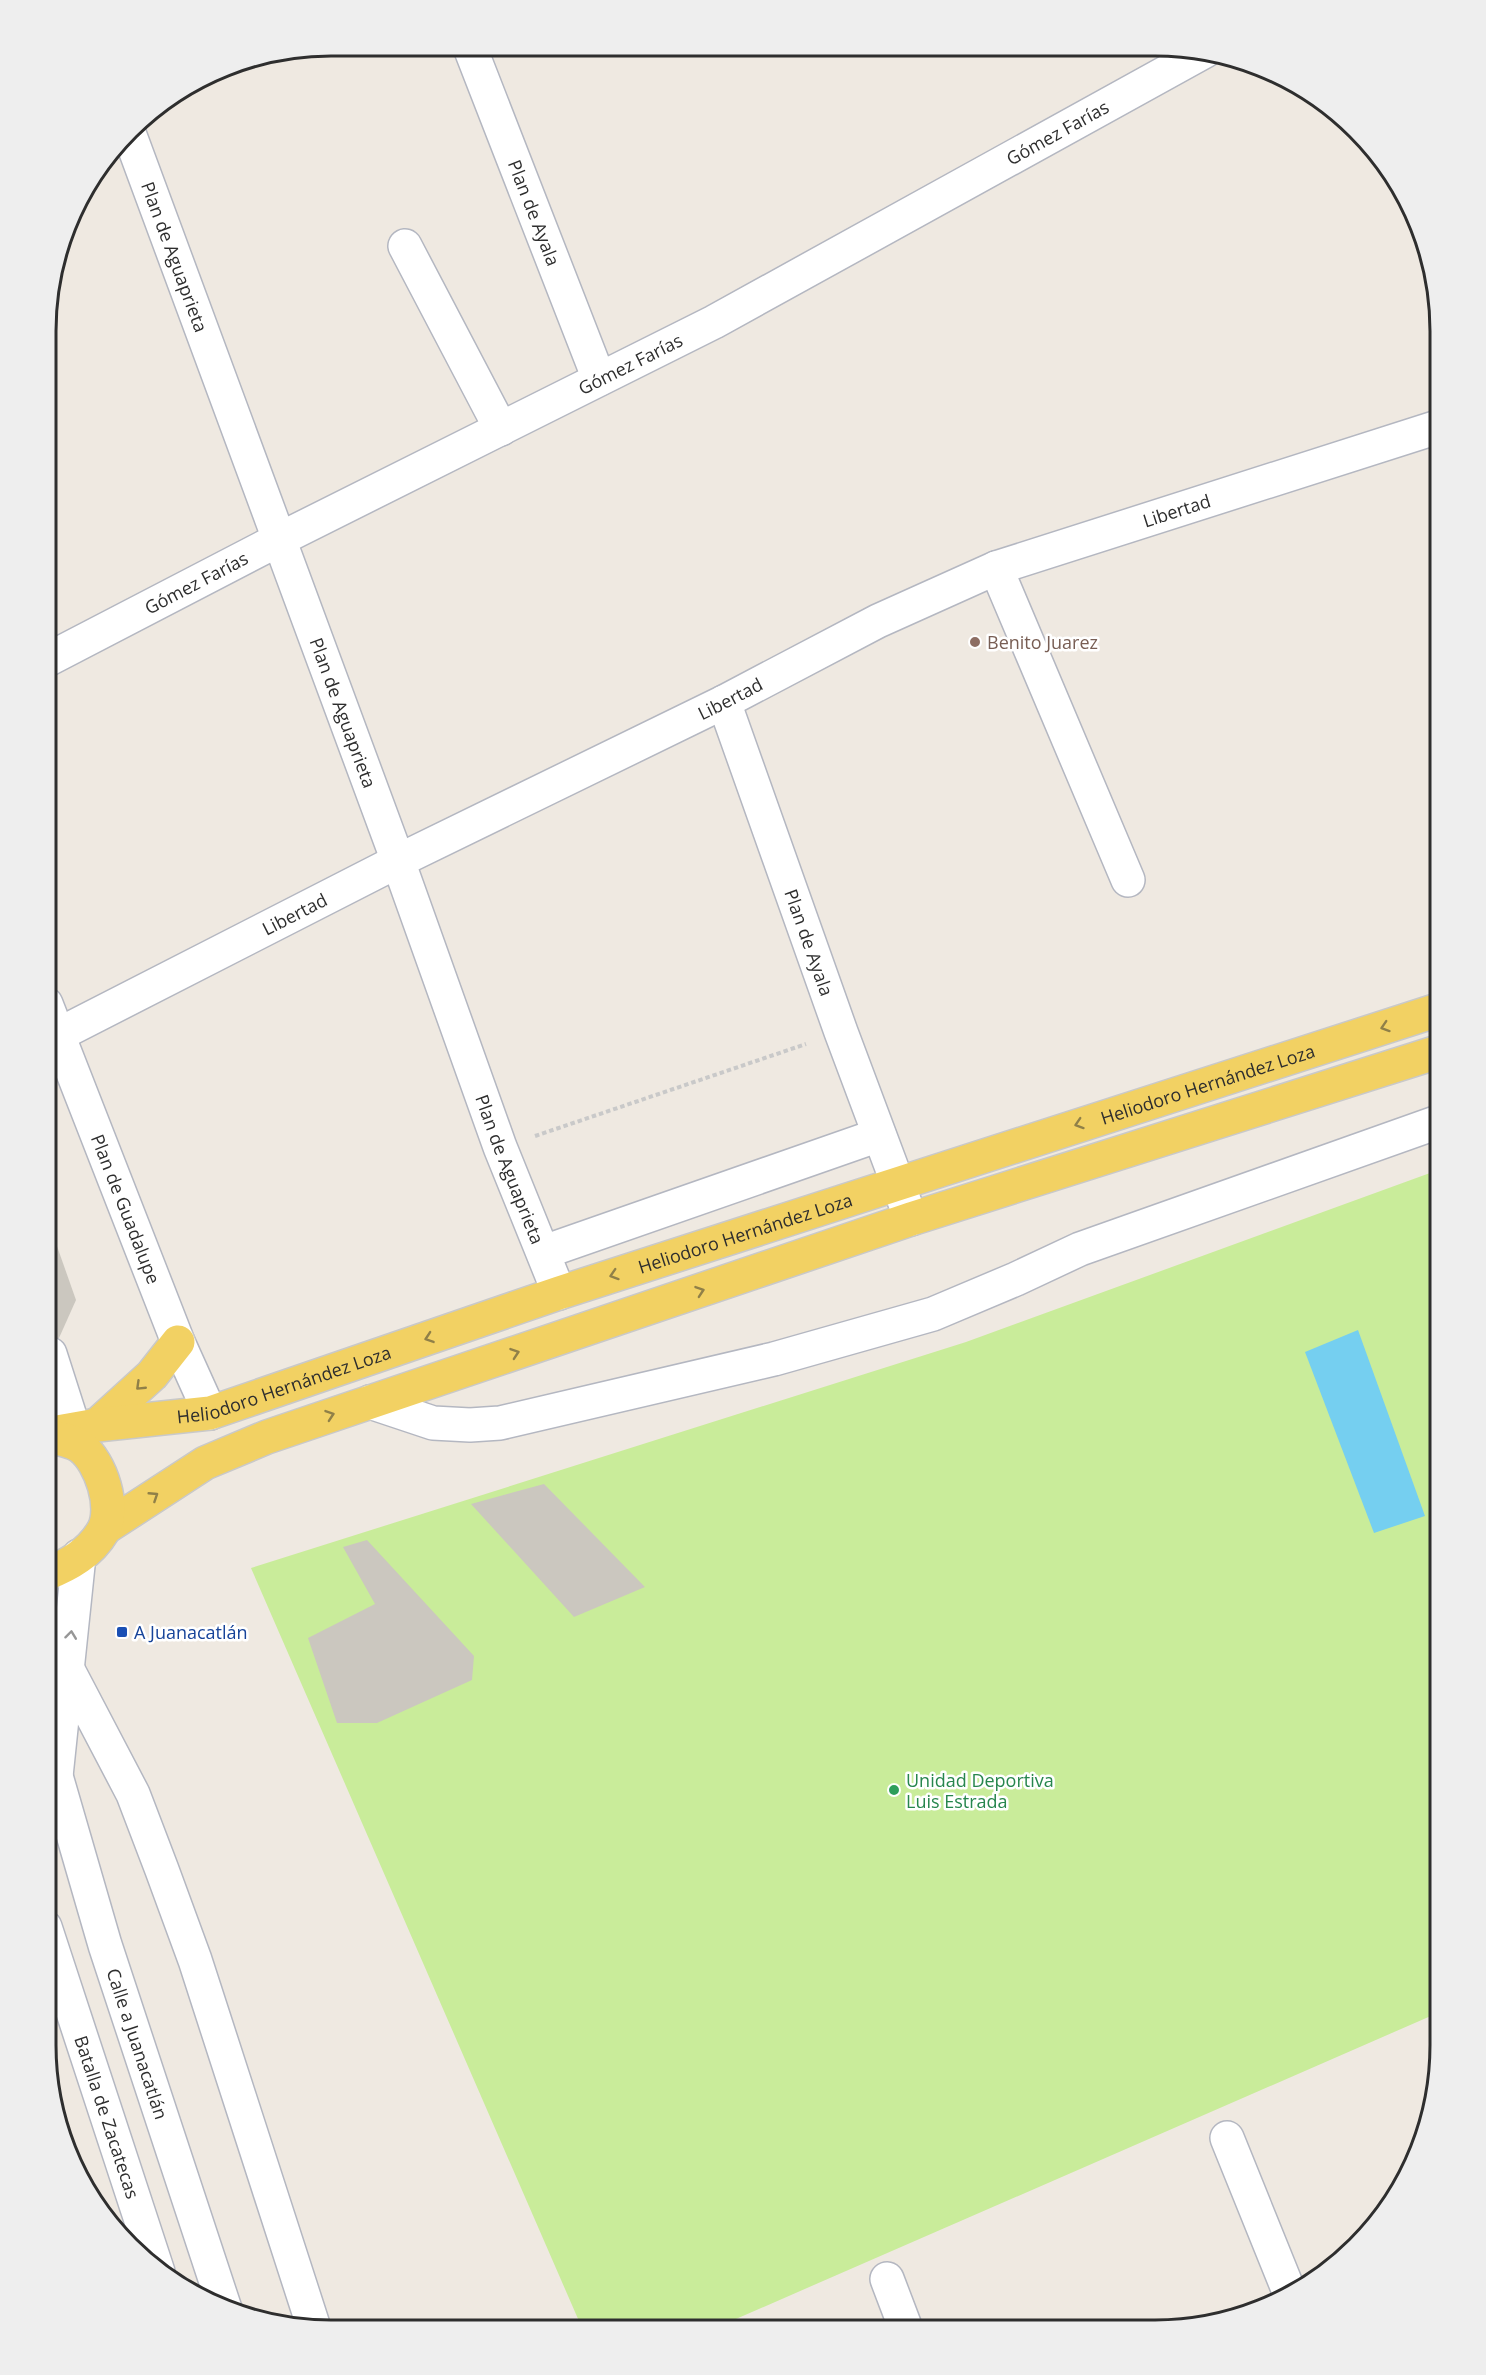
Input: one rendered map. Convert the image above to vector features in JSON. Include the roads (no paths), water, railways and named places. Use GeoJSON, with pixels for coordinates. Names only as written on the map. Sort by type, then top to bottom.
{"type":"FeatureCollection","features":[{"type":"Feature","properties":{"kind":"main road","name":"Heliodoro Hernández Loza"},"geometry":{"type":"LineString","coordinates":[[66,1431],[210,1413],[559,1293],[1430,1013]]}},
{"type":"Feature","properties":{"kind":"main road"},"geometry":{"type":"LineString","coordinates":[[56,1570],[70,1564],[90,1548],[105,1528],[205,1463],[267,1437],[911,1220],[1430,1055]]}},
{"type":"Feature","properties":{"kind":"main road"},"geometry":{"type":"LineString","coordinates":[[105,1528],[108,1500],[103,1481],[93,1460],[80,1447],[64,1439],[66,1431],[152,1374],[178,1342]]}},
{"type":"Feature","properties":{"kind":"street","name":"Plan de Ayala"},"geometry":{"type":"LineString","coordinates":[[473,56],[599,379]]}},
{"type":"Feature","properties":{"kind":"street","name":"Gómez Farías"},"geometry":{"type":"LineString","coordinates":[[56,655],[278,540],[714,322],[1193,58]]}},
{"type":"Feature","properties":{"kind":"street","name":"Plan de Aguaprieta"},"geometry":{"type":"LineString","coordinates":[[132,141],[398,861],[500,1147],[559,1293]]}},
{"type":"Feature","properties":{"kind":"street"},"geometry":{"type":"LineString","coordinates":[[405,246],[501,429]]}},
{"type":"Feature","properties":{"kind":"street","name":"Libertad"},"geometry":{"type":"LineString","coordinates":[[56,1036],[398,861],[724,702],[878,621],[996,568],[1430,430]]}},
{"type":"Feature","properties":{"kind":"street"},"geometry":{"type":"LineString","coordinates":[[996,568],[1128,879]]}},
{"type":"Feature","properties":{"kind":"street","name":"Plan de Ayala"},"geometry":{"type":"LineString","coordinates":[[724,702],[841,1032],[911,1220]]}},
{"type":"Feature","properties":{"kind":"street","name":"Plan de Guadalupe"},"geometry":{"type":"LineString","coordinates":[[56,1048],[178,1342],[210,1413]]}},
{"type":"Feature","properties":{"kind":"street"},"geometry":{"type":"LineString","coordinates":[[370,1402],[433,1423],[470,1425],[500,1423],[774,1359],[933,1314],[1080,1249],[1430,1125]]}},
{"type":"Feature","properties":{"kind":"street"},"geometry":{"type":"LineString","coordinates":[[544,1252],[879,1135]]}},
{"type":"Feature","properties":{"kind":"street"},"geometry":{"type":"LineString","coordinates":[[56,1383],[66,1431]]}},
{"type":"Feature","properties":{"kind":"street","name":"Calle a Juanacatlán"},"geometry":{"type":"LineString","coordinates":[[56,1738],[67,1668],[79,1556]]}},
{"type":"Feature","properties":{"kind":"street"},"geometry":{"type":"LineString","coordinates":[[67,1668],[134,1794],[198,1971],[311,2319]]}},
{"type":"Feature","properties":{"kind":"street","name":"Calle a Juanacatlán"},"geometry":{"type":"LineString","coordinates":[[56,1786],[105,1945],[221,2297]]}},
{"type":"Feature","properties":{"kind":"street","name":"Batalla de Zacatecas"},"geometry":{"type":"LineString","coordinates":[[56,1961],[152,2254]]}},
{"type":"Feature","properties":{"kind":"street"},"geometry":{"type":"LineString","coordinates":[[1227,2138],[1287,2286]]}},
{"type":"Feature","properties":{"kind":"street"},"geometry":{"type":"LineString","coordinates":[[887,2279],[903,2320]]}},
{"type":"Feature","properties":{"kind":"water"},"geometry":{"type":"Polygon","coordinates":[[[1358,1330],[1425,1516],[1374,1533],[1305,1352],[1358,1330]]]}},
{"type":"Feature","properties":{"kind":"place","name":"Benito Juarez"},"geometry":{"type":"Point","coordinates":[975,642]}},
{"type":"Feature","properties":{"kind":"place","name":"A Juanacatlán"},"geometry":{"type":"Point","coordinates":[122,1632]}},
{"type":"Feature","properties":{"kind":"place","name":"Unidad Deportiva Luis Estrada"},"geometry":{"type":"Point","coordinates":[894,1790]}}]}
